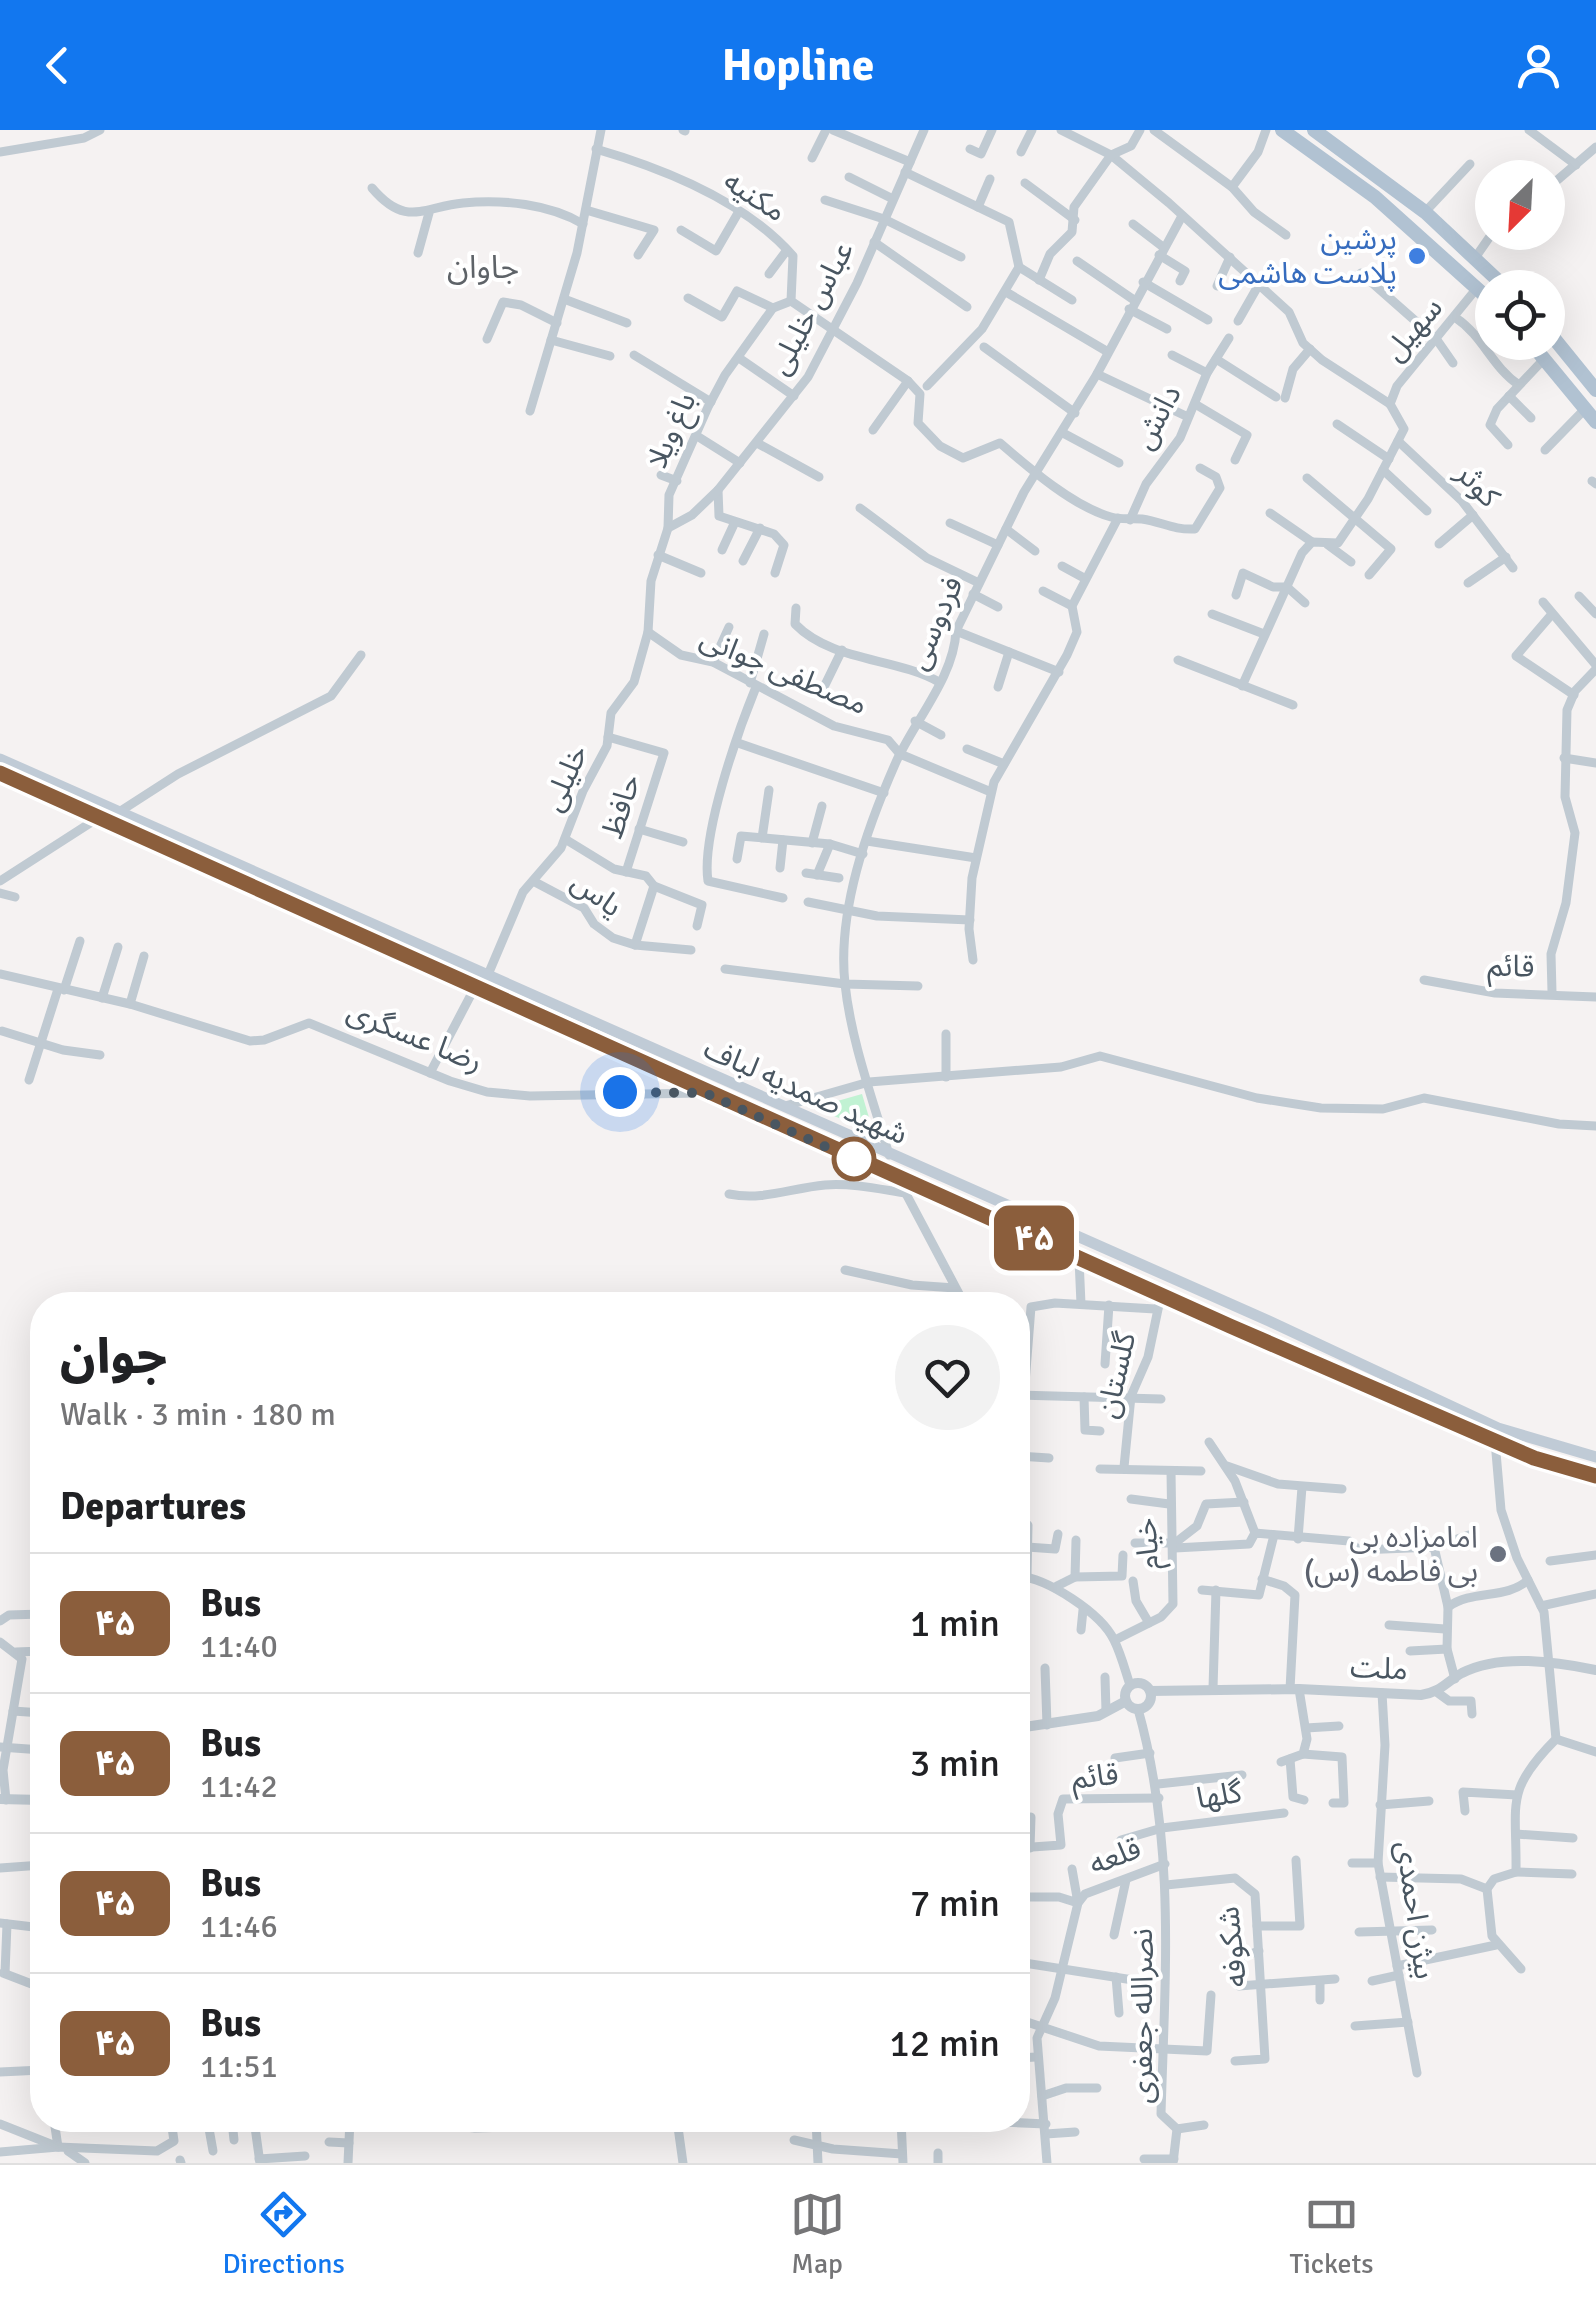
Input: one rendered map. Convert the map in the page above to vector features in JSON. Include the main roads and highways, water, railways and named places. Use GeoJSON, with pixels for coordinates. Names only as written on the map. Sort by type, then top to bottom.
{"type":"FeatureCollection","features":[{"type":"Feature","properties":{"kind":"main road"},"geometry":{"type":"LineString","coordinates":[[1282,130],[1374,197],[1475,283]]}},
{"type":"Feature","properties":{"kind":"main road"},"geometry":{"type":"LineString","coordinates":[[1314,130],[1425,212],[1487,270]]}},
{"type":"Feature","properties":{"kind":"main road"},"geometry":{"type":"LineString","coordinates":[[1565,353],[1596,393]]}},
{"type":"Feature","properties":{"kind":"main road"},"geometry":{"type":"LineString","coordinates":[[1545,360],[1596,422]]}},
{"type":"Feature","properties":{"kind":"main road"},"geometry":{"type":"LineString","coordinates":[[1556,360],[1596,393]]}},
{"type":"Feature","properties":{"kind":"main road","name":"شهید صمدیه لباف"},"geometry":{"type":"LineString","coordinates":[[0,758],[1498,1428],[1596,1457]]}},
{"type":"Feature","properties":{"kind":"main road","name":"شهید صمدیه لباف"},"geometry":{"type":"LineString","coordinates":[[0,773],[705,1093],[1495,1442],[1596,1476]]}},
{"type":"Feature","properties":{"kind":"main road"},"geometry":{"type":"LineString","coordinates":[[606,1048],[614,1033]]}},
{"type":"Feature","properties":{"kind":"main road"},"geometry":{"type":"LineString","coordinates":[[1434,1415],[1439,1400]]}},
{"type":"Feature","properties":{"kind":"place","name":"پرشین پلاست هاشمی"},"geometry":{"type":"Point","coordinates":[1417,256]}},
{"type":"Feature","properties":{"kind":"place","name":"امامزاده بی بی فاطمه (س)"},"geometry":{"type":"Point","coordinates":[1498,1554]}},
{"type":"Feature","properties":{"kind":"district","name":"جاوان"},"geometry":{"type":"Point","coordinates":[483,267]}}]}
